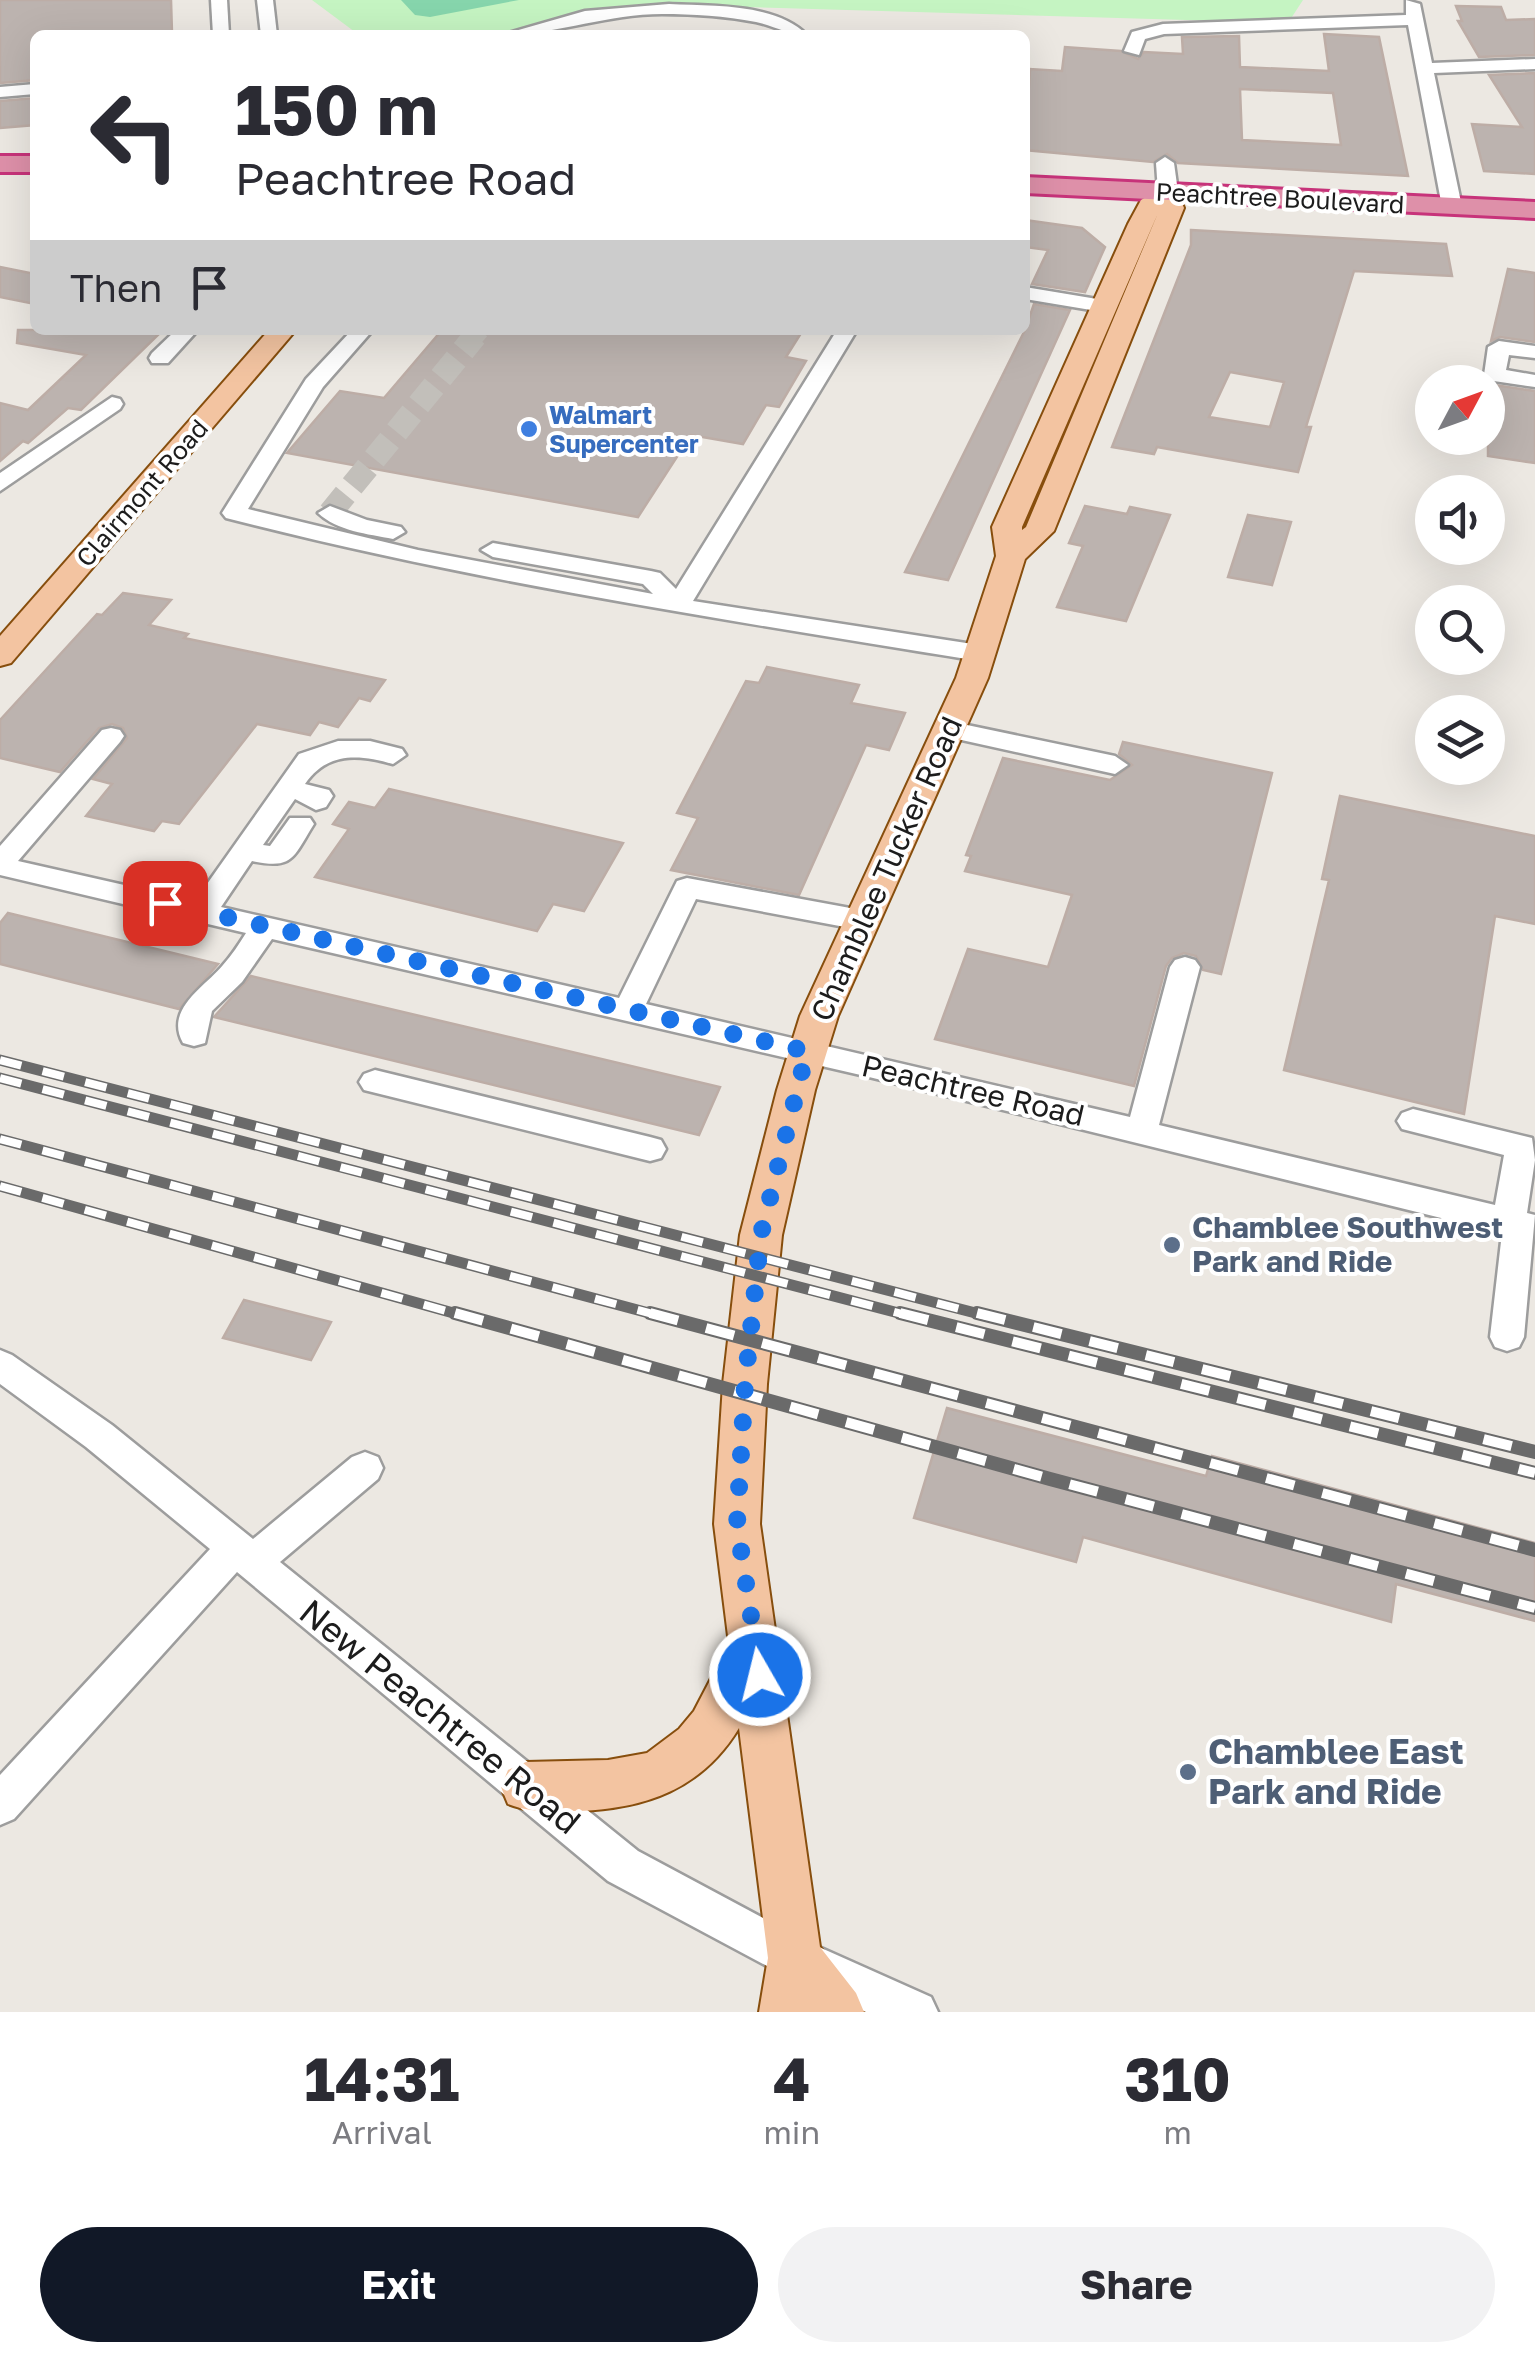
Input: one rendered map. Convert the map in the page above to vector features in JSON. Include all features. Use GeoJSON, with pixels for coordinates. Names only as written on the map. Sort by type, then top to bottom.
{"type":"FeatureCollection","features":[{"type":"Feature","properties":{"kind":"highway"},"geometry":{"type":"LineString","coordinates":[[0,164],[30,164]]}},
{"type":"Feature","properties":{"kind":"highway","name":"Peachtree Boulevard"},"geometry":{"type":"LineString","coordinates":[[1030,186],[1535,210]]}},
{"type":"Feature","properties":{"kind":"highway"},"geometry":{"type":"LineString","coordinates":[[1030,186],[1113,206],[1140,224]]}},
{"type":"Feature","properties":{"kind":"main road","name":"Chamblee Tucker Road"},"geometry":{"type":"LineString","coordinates":[[786,2012],[795,1958],[737,1524],[745,1384],[761,1234],[807,1051],[979,653],[1011,556],[1007,527],[1140,224],[1150,205],[1168,192],[1172,208],[1039,531],[1011,556]]}},
{"type":"Feature","properties":{"kind":"main road","name":"Clairmont Road"},"geometry":{"type":"LineString","coordinates":[[0,656],[280,335]]}},
{"type":"Feature","properties":{"kind":"main road"},"geometry":{"type":"LineString","coordinates":[[526,1787],[636,1781],[676,1766],[704,1740],[737,1686],[755,1639]]}},
{"type":"Feature","properties":{"kind":"main road"},"geometry":{"type":"LineString","coordinates":[[795,1958],[837,2012]]}},
{"type":"Feature","properties":{"kind":"street"},"geometry":{"type":"LineString","coordinates":[[219,0],[221,30]]}},
{"type":"Feature","properties":{"kind":"street"},"geometry":{"type":"LineString","coordinates":[[265,0],[269,30]]}},
{"type":"Feature","properties":{"kind":"street"},"geometry":{"type":"LineString","coordinates":[[1411,0],[1452,207]]}},
{"type":"Feature","properties":{"kind":"street"},"geometry":{"type":"LineString","coordinates":[[528,30],[633,10],[766,18],[789,30]]}},
{"type":"Feature","properties":{"kind":"street"},"geometry":{"type":"LineString","coordinates":[[1133,52],[1138,36],[1163,29],[1415,20]]}},
{"type":"Feature","properties":{"kind":"street"},"geometry":{"type":"LineString","coordinates":[[1340,24],[1421,44]]}},
{"type":"Feature","properties":{"kind":"street"},"geometry":{"type":"LineString","coordinates":[[1426,68],[1535,64]]}},
{"type":"Feature","properties":{"kind":"street"},"geometry":{"type":"LineString","coordinates":[[0,72],[30,70]]}},
{"type":"Feature","properties":{"kind":"street"},"geometry":{"type":"LineString","coordinates":[[0,92],[30,89]]}},
{"type":"Feature","properties":{"kind":"street"},"geometry":{"type":"LineString","coordinates":[[1166,163],[1168,192]]}},
{"type":"Feature","properties":{"kind":"street"},"geometry":{"type":"LineString","coordinates":[[1030,294],[1103,306]]}},
{"type":"Feature","properties":{"kind":"street"},"geometry":{"type":"LineString","coordinates":[[160,358],[183,335]]}},
{"type":"Feature","properties":{"kind":"street"},"geometry":{"type":"LineString","coordinates":[[359,335],[314,384],[234,514],[340,542],[678,606],[979,653]]}},
{"type":"Feature","properties":{"kind":"street"},"geometry":{"type":"LineString","coordinates":[[678,606],[843,335]]}},
{"type":"Feature","properties":{"kind":"street"},"geometry":{"type":"LineString","coordinates":[[1535,352],[1499,347],[1494,375],[1535,381]]}},
{"type":"Feature","properties":{"kind":"street"},"geometry":{"type":"LineString","coordinates":[[0,484],[112,404]]}},
{"type":"Feature","properties":{"kind":"street"},"geometry":{"type":"LineString","coordinates":[[330,513],[360,526],[651,578],[678,606]]}},
{"type":"Feature","properties":{"kind":"street"},"geometry":{"type":"LineString","coordinates":[[948,730],[1115,765]]}},
{"type":"Feature","properties":{"kind":"street"},"geometry":{"type":"LineString","coordinates":[[0,865],[111,736]]}},
{"type":"Feature","properties":{"kind":"street"},"geometry":{"type":"LineString","coordinates":[[202,912],[308,760],[338,750],[370,749],[394,755]]}},
{"type":"Feature","properties":{"kind":"street"},"geometry":{"type":"LineString","coordinates":[[244,850],[277,857],[319,796],[288,789]]}},
{"type":"Feature","properties":{"kind":"street","name":"Peachtree Road"},"geometry":{"type":"LineString","coordinates":[[0,865],[807,1051],[1521,1225]]}},
{"type":"Feature","properties":{"kind":"street"},"geometry":{"type":"LineString","coordinates":[[628,1010],[687,888],[861,920]]}},
{"type":"Feature","properties":{"kind":"street"},"geometry":{"type":"LineString","coordinates":[[229,979],[265,927]]}},
{"type":"Feature","properties":{"kind":"street"},"geometry":{"type":"LineString","coordinates":[[1142,1131],[1185,966]]}},
{"type":"Feature","properties":{"kind":"street"},"geometry":{"type":"LineString","coordinates":[[375,1082],[650,1149]]}},
{"type":"Feature","properties":{"kind":"street"},"geometry":{"type":"LineString","coordinates":[[1413,1120],[1528,1148],[1507,1337]]}},
{"type":"Feature","properties":{"kind":"street","name":"New Peachtree Road"},"geometry":{"type":"LineString","coordinates":[[0,1366],[99,1436],[623,1866],[795,1958],[916,2012]]}},
{"type":"Feature","properties":{"kind":"street"},"geometry":{"type":"LineString","coordinates":[[0,1804],[243,1556],[365,1468]]}},
{"type":"Feature","properties":{"kind":"green space"},"geometry":{"type":"Polygon","coordinates":[[[312,0],[1303,0],[1288,23],[641,4],[511,30],[352,30],[312,0]]]}},
{"type":"Feature","properties":{"kind":"green space"},"geometry":{"type":"Polygon","coordinates":[[[401,0],[519,0],[430,17],[415,15],[401,0]]]}},
{"type":"Feature","properties":{"kind":"building"},"geometry":{"type":"Polygon","coordinates":[[[0,0],[171,0],[172,30],[30,30],[30,80],[0,83],[0,0]]]}},
{"type":"Feature","properties":{"kind":"building"},"geometry":{"type":"Polygon","coordinates":[[[1456,6],[1501,7],[1506,20],[1535,19],[1535,55],[1479,57],[1458,21],[1462,21],[1456,6]]]}},
{"type":"Feature","properties":{"kind":"building"},"geometry":{"type":"Polygon","coordinates":[[[1324,34],[1379,37],[1408,176],[1178,163],[1167,154],[1153,162],[1030,150],[1030,69],[1062,71],[1065,47],[1121,51],[1138,59],[1144,52],[1183,54],[1182,37],[1239,36],[1240,67],[1329,71],[1324,34]],[[1240,89],[1242,140],[1341,145],[1333,93],[1240,89]]]}},
{"type":"Feature","properties":{"kind":"building"},"geometry":{"type":"Polygon","coordinates":[[[1535,73],[1535,174],[1484,171],[1472,124],[1522,127],[1489,75],[1535,73]]]}},
{"type":"Feature","properties":{"kind":"building"},"geometry":{"type":"Polygon","coordinates":[[[30,98],[30,125],[0,128],[0,101],[30,98]]]}},
{"type":"Feature","properties":{"kind":"building"},"geometry":{"type":"Polygon","coordinates":[[[1030,221],[1082,228],[1105,247],[1085,292],[1032,284],[1048,250],[1030,248],[1030,221]]]}},
{"type":"Feature","properties":{"kind":"building"},"geometry":{"type":"Polygon","coordinates":[[[1191,230],[1446,244],[1452,276],[1354,271],[1306,427],[1311,427],[1298,472],[1157,447],[1154,454],[1112,447],[1191,245],[1191,230]],[[1230,372],[1209,417],[1270,427],[1284,382],[1230,372]]]}},
{"type":"Feature","properties":{"kind":"building"},"geometry":{"type":"Polygon","coordinates":[[[0,267],[30,273],[30,303],[0,297],[0,267]]]}},
{"type":"Feature","properties":{"kind":"building"},"geometry":{"type":"Polygon","coordinates":[[[1508,269],[1535,273],[1535,342],[1500,337],[1491,341],[1508,269]]]}},
{"type":"Feature","properties":{"kind":"building"},"geometry":{"type":"Polygon","coordinates":[[[1034,304],[1070,310],[948,580],[905,572],[1023,335],[1030,335],[1034,304]]]}},
{"type":"Feature","properties":{"kind":"building"},"geometry":{"type":"Polygon","coordinates":[[[18,330],[30,330],[30,335],[158,335],[81,410],[68,408],[28,443],[23,441],[0,461],[0,403],[28,410],[86,355],[17,343],[18,330]]]}},
{"type":"Feature","properties":{"kind":"building","name":"Walmart Supercenter"},"geometry":{"type":"Polygon","coordinates":[[[438,335],[800,335],[786,357],[806,361],[779,407],[766,405],[743,444],[691,435],[638,517],[287,453],[340,391],[384,398],[438,335]]]}},
{"type":"Feature","properties":{"kind":"building"},"geometry":{"type":"Polygon","coordinates":[[[1505,387],[1535,391],[1535,463],[1488,456],[1505,455],[1505,387]]]}},
{"type":"Feature","properties":{"kind":"building"},"geometry":{"type":"Polygon","coordinates":[[[1085,506],[1127,514],[1130,507],[1170,515],[1126,621],[1057,607],[1083,546],[1069,543],[1085,506]]]}},
{"type":"Feature","properties":{"kind":"building"},"geometry":{"type":"Polygon","coordinates":[[[1248,515],[1291,522],[1272,585],[1228,577],[1248,515]]]}},
{"type":"Feature","properties":{"kind":"building"},"geometry":{"type":"Polygon","coordinates":[[[123,593],[171,600],[149,625],[188,634],[184,638],[385,680],[370,701],[359,698],[338,727],[319,722],[310,735],[257,724],[179,824],[162,821],[154,831],[86,816],[112,784],[93,779],[127,738],[123,728],[112,724],[99,728],[60,772],[0,758],[0,720],[97,614],[102,615],[123,593]]]}},
{"type":"Feature","properties":{"kind":"building"},"geometry":{"type":"Polygon","coordinates":[[[767,667],[859,685],[851,703],[905,713],[889,750],[866,745],[799,895],[671,870],[698,818],[677,813],[746,681],[759,683],[767,667]]]}},
{"type":"Feature","properties":{"kind":"building"},"geometry":{"type":"Polygon","coordinates":[[[1123,742],[1272,773],[1221,974],[1203,970],[1196,956],[1184,953],[1172,958],[1166,966],[1134,1086],[935,1039],[968,949],[1048,967],[1072,895],[965,871],[971,856],[966,855],[1003,758],[1110,780],[1132,765],[1119,754],[1123,742]]]}},
{"type":"Feature","properties":{"kind":"building"},"geometry":{"type":"Polygon","coordinates":[[[389,789],[623,843],[584,911],[553,904],[537,931],[315,877],[349,829],[333,824],[349,802],[375,808],[389,789]]]}},
{"type":"Feature","properties":{"kind":"building"},"geometry":{"type":"Polygon","coordinates":[[[1340,796],[1535,836],[1535,924],[1495,916],[1464,1114],[1284,1070],[1329,880],[1322,879],[1340,796]]]}},
{"type":"Feature","properties":{"kind":"building"},"geometry":{"type":"Polygon","coordinates":[[[8,913],[218,964],[179,1009],[0,964],[0,923],[8,913]]]}},
{"type":"Feature","properties":{"kind":"building"},"geometry":{"type":"Polygon","coordinates":[[[251,976],[720,1087],[699,1135],[214,1017],[251,976]]]}},
{"type":"Feature","properties":{"kind":"building"},"geometry":{"type":"Polygon","coordinates":[[[244,1300],[331,1322],[311,1360],[223,1338],[244,1300]]]}},
{"type":"Feature","properties":{"kind":"building"},"geometry":{"type":"Polygon","coordinates":[[[947,1408],[1206,1476],[1212,1456],[1535,1543],[1535,1621],[1396,1584],[1391,1622],[1083,1537],[1076,1562],[914,1518],[947,1408]]]}},
{"type":"Feature","properties":{"kind":"tunnel"},"geometry":{"type":"LineString","coordinates":[[330,513],[475,336]]}},
{"type":"Feature","properties":{"kind":"railway"},"geometry":{"type":"LineString","coordinates":[[0,1060],[987,1316]]}},
{"type":"Feature","properties":{"kind":"railway"},"geometry":{"type":"LineString","coordinates":[[0,1078],[910,1316]]}},
{"type":"Feature","properties":{"kind":"railway"},"geometry":{"type":"LineString","coordinates":[[0,1139],[660,1316]]}},
{"type":"Feature","properties":{"kind":"railway"},"geometry":{"type":"LineString","coordinates":[[0,1186],[464,1316]]}},
{"type":"Feature","properties":{"kind":"railway"},"geometry":{"type":"LineString","coordinates":[[455,1313],[1050,1479],[1535,1608]]}},
{"type":"Feature","properties":{"kind":"railway"},"geometry":{"type":"LineString","coordinates":[[650,1313],[1535,1550]]}},
{"type":"Feature","properties":{"kind":"railway"},"geometry":{"type":"LineString","coordinates":[[900,1313],[1535,1473]]}},
{"type":"Feature","properties":{"kind":"railway"},"geometry":{"type":"LineString","coordinates":[[977,1313],[1535,1452]]}},
{"type":"Feature","properties":{"kind":"place","name":"Walmart Supercenter"},"geometry":{"type":"Point","coordinates":[529,429]}},
{"type":"Feature","properties":{"kind":"place","name":"Chamblee Southwest Park and Ride"},"geometry":{"type":"Point","coordinates":[1172,1245]}},
{"type":"Feature","properties":{"kind":"place","name":"Chamblee East Park and Ride"},"geometry":{"type":"Point","coordinates":[1188,1772]}},
{"type":"Feature","properties":{"kind":"route"},"geometry":{"type":"LineString","coordinates":[[165,903],[807,1051],[761,1234],[745,1384],[737,1524],[760,1675]]}}]}
